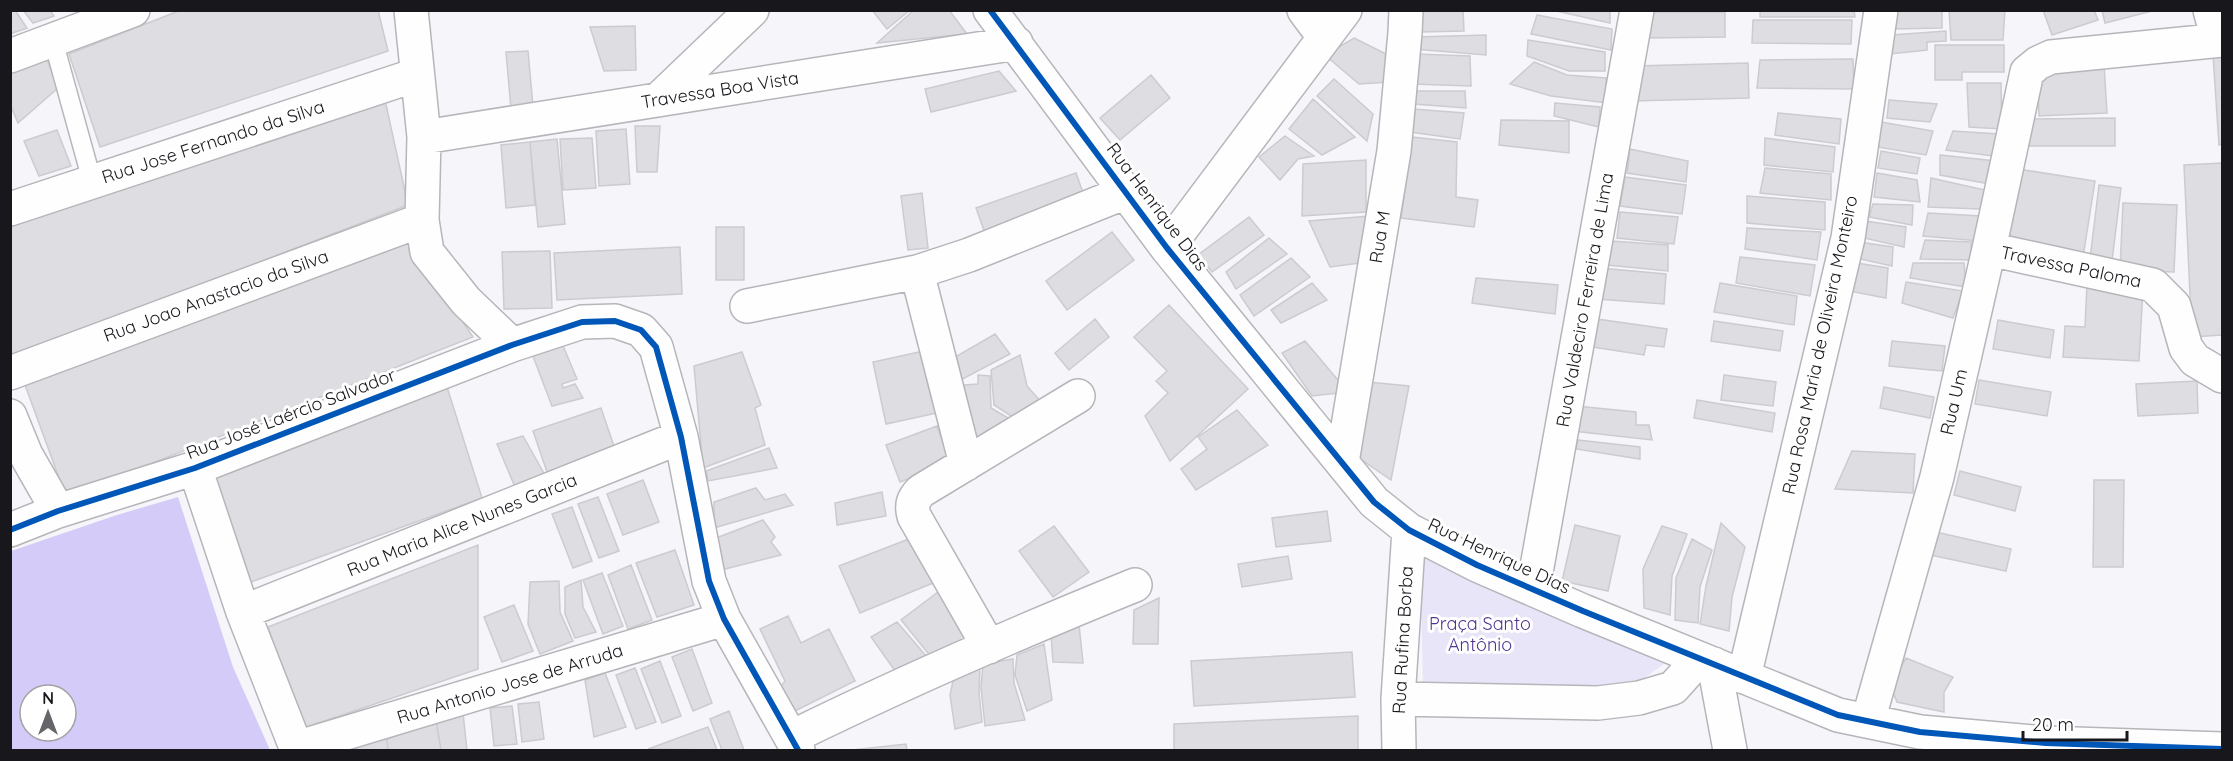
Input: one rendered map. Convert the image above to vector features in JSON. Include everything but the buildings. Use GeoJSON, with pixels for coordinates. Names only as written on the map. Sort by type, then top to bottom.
{"type":"FeatureCollection","features":[{"type":"Feature","properties":{"kind":"street"},"geometry":{"type":"LineString","coordinates":[[10,56],[133,10]]}},
{"type":"Feature","properties":{"kind":"street"},"geometry":{"type":"LineString","coordinates":[[411,10],[424,137],[422,220],[427,252],[466,301],[512,345]]}},
{"type":"Feature","properties":{"kind":"street"},"geometry":{"type":"LineString","coordinates":[[658,100],[752,10]]}},
{"type":"Feature","properties":{"kind":"street","name":"Rua Henrique Dias"},"geometry":{"type":"LineString","coordinates":[[990,10],[1167,248],[1374,502],[1409,530],[1477,565],[1838,715],[1920,732],[2046,743],[2223,749]]}},
{"type":"Feature","properties":{"kind":"street"},"geometry":{"type":"LineString","coordinates":[[1304,10],[1324,38]]}},
{"type":"Feature","properties":{"kind":"street"},"geometry":{"type":"LineString","coordinates":[[1167,248],[1345,10]]}},
{"type":"Feature","properties":{"kind":"street","name":"Rua M"},"geometry":{"type":"LineString","coordinates":[[1342,462],[1394,152],[1406,10]]}},
{"type":"Feature","properties":{"kind":"street","name":"Rua Valdeciro Ferreira de Lima"},"geometry":{"type":"LineString","coordinates":[[1533,589],[1637,10]]}},
{"type":"Feature","properties":{"kind":"street","name":"Rua Rosa Maria de Oliveira Monteiro"},"geometry":{"type":"LineString","coordinates":[[1744,677],[1848,238],[1881,10]]}},
{"type":"Feature","properties":{"kind":"street","name":"Rua Um"},"geometry":{"type":"LineString","coordinates":[[1868,721],[1937,477],[2027,72],[2038,63],[2051,57],[2217,30]]}},
{"type":"Feature","properties":{"kind":"street","name":"Travessa Boa Vista"},"geometry":{"type":"LineString","coordinates":[[424,137],[1016,43]]}},
{"type":"Feature","properties":{"kind":"street","name":"Rua Jose Fernando da Silva"},"geometry":{"type":"LineString","coordinates":[[10,209],[416,75]]}},
{"type":"Feature","properties":{"kind":"street"},"geometry":{"type":"LineString","coordinates":[[747,306],[917,272],[969,255],[1126,192]]}},
{"type":"Feature","properties":{"kind":"street","name":"Rua Joao Anastacio da Silva"},"geometry":{"type":"LineString","coordinates":[[10,373],[422,220]]}},
{"type":"Feature","properties":{"kind":"street","name":"Travessa Paloma"},"geometry":{"type":"LineString","coordinates":[[1989,249],[2153,285],[2174,306],[2186,348],[2195,360],[2223,376]]}},
{"type":"Feature","properties":{"kind":"street"},"geometry":{"type":"LineString","coordinates":[[917,272],[966,464]]}},
{"type":"Feature","properties":{"kind":"street","name":"Rua José Laércio Salvador"},"geometry":{"type":"LineString","coordinates":[[10,530],[58,511],[195,468],[512,345],[582,322],[615,321],[641,330],[656,347],[681,437],[709,581],[724,619],[795,744]]}},
{"type":"Feature","properties":{"kind":"street"},"geometry":{"type":"LineString","coordinates":[[989,647],[920,526],[912,507],[915,497],[921,491],[1078,396]]}},
{"type":"Feature","properties":{"kind":"street"},"geometry":{"type":"LineString","coordinates":[[10,416],[26,455],[58,511]]}},
{"type":"Feature","properties":{"kind":"street","name":"Rua Maria Alice Nunes Garcia"},"geometry":{"type":"LineString","coordinates":[[243,612],[681,437]]}},
{"type":"Feature","properties":{"kind":"street"},"geometry":{"type":"LineString","coordinates":[[195,468],[243,612],[297,749]]}},
{"type":"Feature","properties":{"kind":"street","name":"Rua Rufina Borba"},"geometry":{"type":"LineString","coordinates":[[1399,750],[1398,699],[1409,530]]}},
{"type":"Feature","properties":{"kind":"street"},"geometry":{"type":"LineString","coordinates":[[795,744],[867,700],[1135,585]]}},
{"type":"Feature","properties":{"kind":"street","name":"Rua Antonio Jose de Arruda"},"geometry":{"type":"LineString","coordinates":[[297,749],[724,619]]}},
{"type":"Feature","properties":{"kind":"street"},"geometry":{"type":"LineString","coordinates":[[1398,699],[1598,703],[1639,698],[1673,688],[1707,661],[1730,750]]}},
{"type":"Feature","properties":{"kind":"lane"},"geometry":{"type":"LineString","coordinates":[[52,40],[93,181]]}},
{"type":"Feature","properties":{"kind":"green space","name":"Praça Santo Antônio"},"geometry":{"type":"Polygon","coordinates":[[[1420,551],[1675,656],[1626,691],[1423,689],[1420,551]]]}},
{"type":"Feature","properties":{"kind":"shaded area"},"geometry":{"type":"Polygon","coordinates":[[[178,497],[233,667],[270,750],[11,750],[11,551],[178,497]]]}},
{"type":"Feature","properties":{"kind":"cycle path"},"geometry":{"type":"LineString","coordinates":[[990,10],[1167,248],[1374,502],[1409,530],[1477,565],[1583,611],[1838,715],[1920,732],[2046,743],[2222,749]]}},
{"type":"Feature","properties":{"kind":"cycle path"},"geometry":{"type":"LineString","coordinates":[[10,530],[58,511],[195,468],[512,345],[582,322],[615,321],[641,330],[656,347],[681,437],[709,581],[724,619],[798,750]]}}]}
